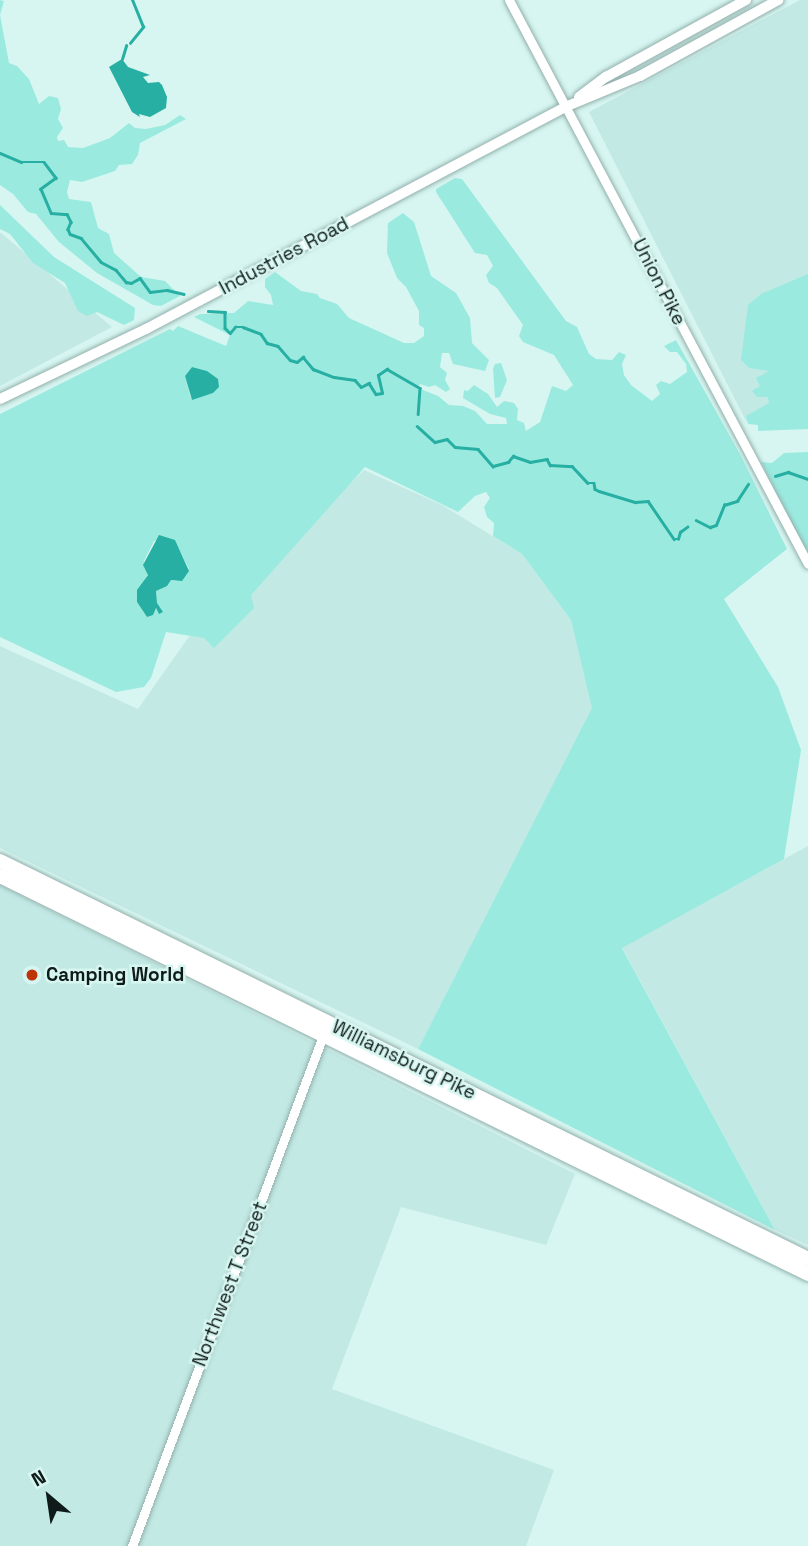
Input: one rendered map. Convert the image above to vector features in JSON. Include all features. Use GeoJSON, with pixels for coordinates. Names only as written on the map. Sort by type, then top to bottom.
{"type":"FeatureCollection","features":[{"type":"Feature","properties":{"kind":"main road","name":"Williamsburg Pike"},"geometry":{"type":"LineString","coordinates":[[2,873],[328,1023],[808,1259]]}},
{"type":"Feature","properties":{"kind":"main road","name":"Williamsburg Pike"},"geometry":{"type":"LineString","coordinates":[[2,873],[322,1037],[808,1274]]}},
{"type":"Feature","properties":{"kind":"street","name":"Union Pike"},"geometry":{"type":"LineString","coordinates":[[509,0],[808,564]]}},
{"type":"Feature","properties":{"kind":"street","name":"Industries Road"},"geometry":{"type":"LineString","coordinates":[[565,107],[606,77],[746,0]]}},
{"type":"Feature","properties":{"kind":"street","name":"Industries Road"},"geometry":{"type":"LineString","coordinates":[[0,399],[146,329],[565,107],[640,76],[778,0]]}},
{"type":"Feature","properties":{"kind":"street","name":"Northwest T Street"},"geometry":{"type":"LineString","coordinates":[[132,1546],[328,1023]]}},
{"type":"Feature","properties":{"kind":"shaded area"},"geometry":{"type":"Polygon","coordinates":[[[800,0],[808,0],[808,418],[746,421],[589,112],[800,0]]]}},
{"type":"Feature","properties":{"kind":"shaded area"},"geometry":{"type":"Polygon","coordinates":[[[0,15],[9,63],[17,66],[29,79],[39,104],[49,96],[58,98],[61,109],[58,119],[63,128],[57,137],[58,141],[64,140],[68,147],[83,148],[110,138],[129,123],[135,128],[146,129],[165,125],[180,115],[186,119],[140,143],[138,155],[132,164],[119,165],[115,171],[82,182],[70,180],[67,192],[69,199],[91,202],[98,228],[109,234],[114,253],[141,277],[165,281],[180,296],[161,306],[153,305],[97,273],[59,242],[36,214],[28,212],[13,194],[0,185],[0,15]]]}},
{"type":"Feature","properties":{"kind":"shaded area"},"geometry":{"type":"Polygon","coordinates":[[[122,59],[128,67],[150,75],[143,77],[148,83],[159,82],[162,85],[167,97],[166,108],[150,117],[139,114],[140,117],[132,112],[109,67],[122,59]]]}},
{"type":"Feature","properties":{"kind":"shaded area"},"geometry":{"type":"Polygon","coordinates":[[[455,178],[462,179],[566,321],[577,327],[589,354],[596,359],[612,360],[619,352],[626,355],[622,364],[624,375],[631,385],[652,401],[660,394],[656,385],[661,381],[670,384],[687,372],[686,364],[677,352],[670,352],[664,346],[676,340],[741,456],[787,549],[724,599],[778,687],[801,750],[784,859],[622,948],[775,1230],[418,1049],[592,708],[571,620],[522,554],[493,536],[494,523],[487,517],[484,507],[490,498],[486,492],[475,496],[458,512],[365,467],[251,595],[254,608],[214,648],[204,638],[166,632],[151,678],[144,687],[116,692],[0,637],[0,414],[170,329],[173,331],[178,326],[226,346],[230,335],[194,317],[200,314],[234,313],[248,301],[273,305],[271,295],[265,287],[265,279],[275,272],[301,291],[317,294],[320,298],[337,304],[349,318],[404,343],[414,343],[424,336],[424,328],[419,325],[419,311],[406,287],[397,278],[387,253],[388,223],[403,213],[414,222],[431,276],[456,293],[470,318],[472,343],[489,360],[485,371],[453,364],[449,353],[442,353],[440,367],[447,373],[445,380],[450,389],[446,392],[435,385],[429,387],[420,384],[418,388],[438,396],[449,405],[463,406],[475,411],[487,424],[507,424],[506,418],[490,414],[463,398],[464,390],[468,391],[474,385],[488,394],[497,407],[504,401],[514,403],[518,409],[517,420],[524,423],[526,431],[540,422],[552,386],[566,391],[573,385],[554,355],[523,342],[519,336],[523,325],[497,288],[489,283],[486,275],[493,266],[487,255],[475,253],[436,189],[455,178]],[[192,367],[185,376],[191,399],[213,393],[207,371],[192,367]],[[168,538],[154,541],[144,561],[144,568],[149,572],[140,588],[137,602],[147,617],[155,608],[159,613],[163,612],[157,604],[156,591],[171,580],[176,581],[189,569],[178,547],[168,538]]]}},
{"type":"Feature","properties":{"kind":"shaded area"},"geometry":{"type":"Polygon","coordinates":[[[0,205],[54,257],[135,308],[134,320],[124,325],[97,312],[87,316],[78,311],[65,283],[33,263],[10,234],[0,229],[0,205]]]}},
{"type":"Feature","properties":{"kind":"shaded area"},"geometry":{"type":"Polygon","coordinates":[[[0,232],[112,327],[0,386],[0,232]]]}},
{"type":"Feature","properties":{"kind":"shaded area"},"geometry":{"type":"Polygon","coordinates":[[[808,274],[808,429],[758,431],[758,425],[748,424],[746,416],[769,403],[768,397],[757,397],[752,391],[760,386],[756,378],[769,371],[749,368],[741,360],[748,305],[761,294],[808,274]]]}},
{"type":"Feature","properties":{"kind":"shaded area"},"geometry":{"type":"Polygon","coordinates":[[[501,363],[507,380],[500,397],[495,398],[493,369],[495,364],[501,363]]]}},
{"type":"Feature","properties":{"kind":"shaded area"},"geometry":{"type":"Polygon","coordinates":[[[192,367],[207,371],[218,379],[219,387],[213,393],[192,400],[185,376],[192,367]]]}},
{"type":"Feature","properties":{"kind":"shaded area"},"geometry":{"type":"Polygon","coordinates":[[[808,452],[808,555],[761,462],[772,463],[784,453],[808,452]]]}},
{"type":"Feature","properties":{"kind":"shaded area"},"geometry":{"type":"Polygon","coordinates":[[[364,470],[442,505],[522,554],[571,620],[593,708],[418,1049],[0,848],[0,646],[138,709],[188,638],[364,470]]]}},
{"type":"Feature","properties":{"kind":"shaded area"},"geometry":{"type":"Polygon","coordinates":[[[159,535],[175,540],[189,571],[182,581],[171,580],[167,586],[156,591],[157,603],[163,612],[159,614],[156,608],[153,615],[147,617],[137,602],[137,590],[148,575],[143,565],[159,535]]]}},
{"type":"Feature","properties":{"kind":"shaded area"},"geometry":{"type":"Polygon","coordinates":[[[808,846],[808,1245],[775,1230],[622,947],[808,846]]]}},
{"type":"Feature","properties":{"kind":"shaded area"},"geometry":{"type":"Polygon","coordinates":[[[0,885],[575,1174],[546,1245],[401,1207],[332,1389],[554,1470],[526,1546],[0,1546],[0,885]]]}},
{"type":"Feature","properties":{"kind":"waterway"},"geometry":{"type":"LineString","coordinates":[[130,43],[143,27],[132,0]]}},
{"type":"Feature","properties":{"kind":"waterway"},"geometry":{"type":"LineString","coordinates":[[122,59],[126,46]]}},
{"type":"Feature","properties":{"kind":"waterway"},"geometry":{"type":"LineString","coordinates":[[0,153],[21,162],[44,162],[56,178],[41,189],[51,213],[67,214],[71,222],[68,229],[70,234],[81,238],[101,262],[116,270],[126,282],[131,283],[140,278],[150,292],[167,290],[184,294]]}},
{"type":"Feature","properties":{"kind":"waterway"},"geometry":{"type":"LineString","coordinates":[[208,311],[225,312],[225,328],[230,333],[235,327],[243,327],[261,334],[267,343],[278,346],[290,360],[297,362],[303,357],[313,369],[334,377],[355,380],[361,387],[369,383],[376,394],[382,393],[378,375],[387,369],[420,388],[418,414]]}},
{"type":"Feature","properties":{"kind":"waterway"},"geometry":{"type":"LineString","coordinates":[[417,426],[435,442],[447,439],[455,447],[478,449],[493,466],[508,462],[513,456],[530,462],[547,459],[550,465],[572,466],[588,483],[594,483],[595,489],[599,491],[635,502],[648,501],[674,539],[678,539],[680,532],[687,527]]}},
{"type":"Feature","properties":{"kind":"waterway"},"geometry":{"type":"LineString","coordinates":[[775,476],[788,472],[808,479]]}},
{"type":"Feature","properties":{"kind":"waterway"},"geometry":{"type":"LineString","coordinates":[[696,520],[710,527],[716,525],[724,505],[737,501],[748,484]]}},
{"type":"Feature","properties":{"kind":"place","name":"Camping World"},"geometry":{"type":"Point","coordinates":[32,975]}}]}
